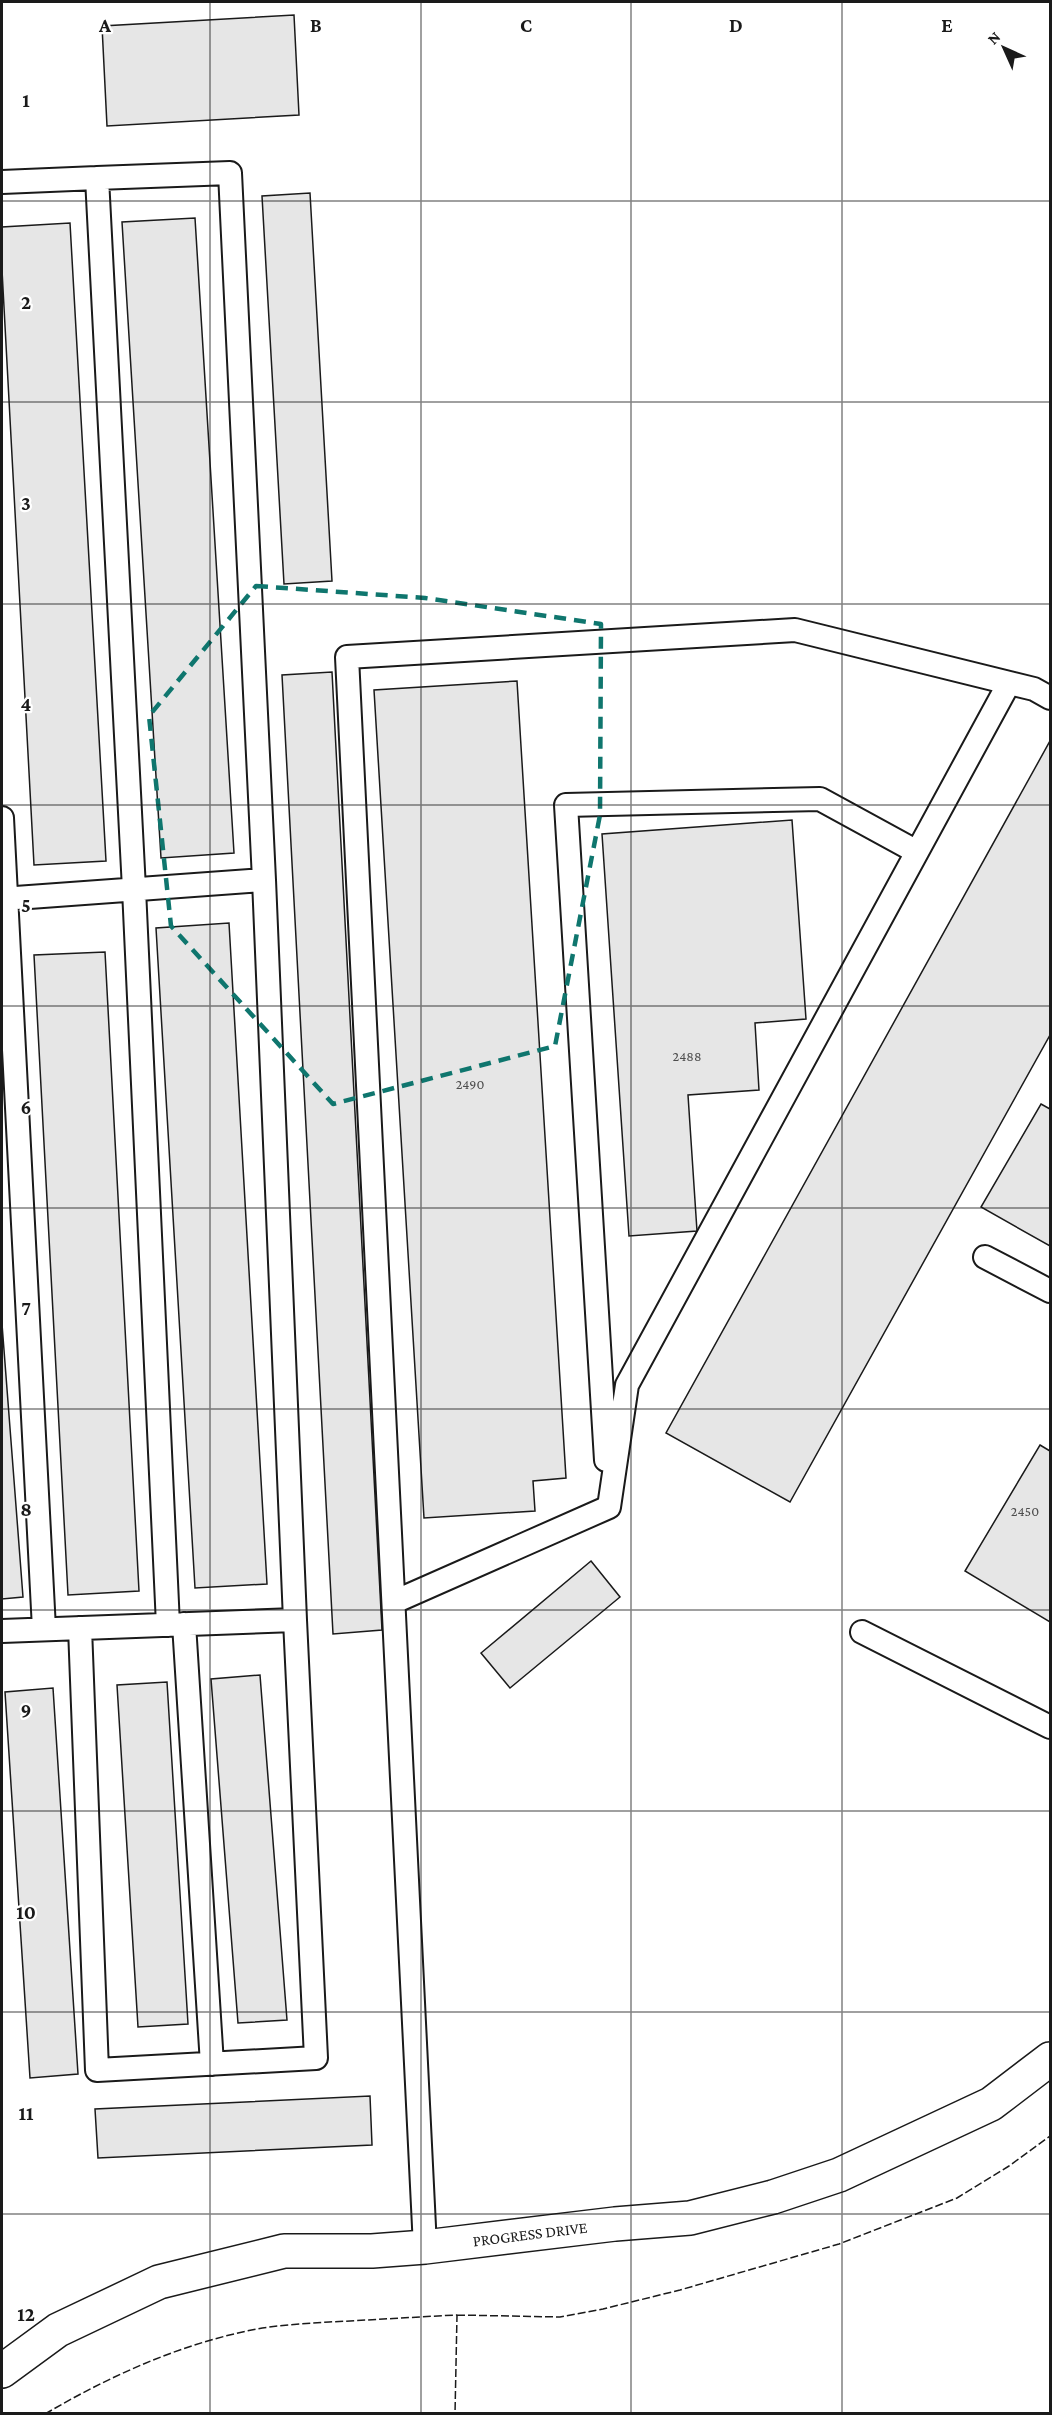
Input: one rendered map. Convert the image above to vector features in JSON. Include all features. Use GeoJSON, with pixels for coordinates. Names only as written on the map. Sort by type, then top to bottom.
{"type":"FeatureCollection","features":[{"type":"Feature","properties":{"kind":"street","name":"PROGRESS DRIVE"},"geometry":{"type":"LineString","coordinates":[[2,2371],[58,2330],[159,2282],[284,2251],[372,2251],[425,2247],[615,2224],[690,2218],[773,2198],[839,2175],[991,2104],[1050,2059]]}},
{"type":"Feature","properties":{"kind":"lane"},"geometry":{"type":"LineString","coordinates":[[2,182],[230,173],[316,2058],[97,2070],[80,1628]]}},
{"type":"Feature","properties":{"kind":"lane"},"geometry":{"type":"LineString","coordinates":[[97,178],[134,889],[176,1624],[212,2064]]}},
{"type":"Feature","properties":{"kind":"lane"},"geometry":{"type":"LineString","coordinates":[[425,2247],[347,657],[795,630],[1034,689],[1050,698]]}},
{"type":"Feature","properties":{"kind":"lane"},"geometry":{"type":"LineString","coordinates":[[609,1507],[627,1385],[1009,683]]}},
{"type":"Feature","properties":{"kind":"lane"},"geometry":{"type":"LineString","coordinates":[[609,1507],[566,805],[820,799],[917,852]]}},
{"type":"Feature","properties":{"kind":"lane"},"geometry":{"type":"LineString","coordinates":[[2,818],[3,899],[44,1629]]}},
{"type":"Feature","properties":{"kind":"lane"},"geometry":{"type":"LineString","coordinates":[[3,899],[264,880]]}},
{"type":"Feature","properties":{"kind":"lane"},"geometry":{"type":"LineString","coordinates":[[985,1257],[1050,1292]]}},
{"type":"Feature","properties":{"kind":"lane"},"geometry":{"type":"LineString","coordinates":[[394,1602],[609,1507]]}},
{"type":"Feature","properties":{"kind":"lane"},"geometry":{"type":"LineString","coordinates":[[2,1631],[295,1620]]}},
{"type":"Feature","properties":{"kind":"lane"},"geometry":{"type":"LineString","coordinates":[[862,1632],[1050,1727]]}},
{"type":"Feature","properties":{"kind":"highlighted area"},"geometry":{"type":"Polygon","coordinates":[[[256,586],[425,598],[601,624],[600,815],[555,1046],[333,1104],[171,926],[149,716],[256,586]]]}},
{"type":"Feature","properties":{"kind":"building"},"geometry":{"type":"Polygon","coordinates":[[[294,15],[299,115],[107,126],[102,26],[294,15]]]}},
{"type":"Feature","properties":{"kind":"building"},"geometry":{"type":"Polygon","coordinates":[[[310,193],[332,581],[284,584],[262,196],[310,193]]]}},
{"type":"Feature","properties":{"kind":"building"},"geometry":{"type":"Polygon","coordinates":[[[195,218],[234,853],[161,858],[122,222],[195,218]]]}},
{"type":"Feature","properties":{"kind":"building"},"geometry":{"type":"Polygon","coordinates":[[[70,223],[106,861],[34,865],[2,270],[2,227],[70,223]]]}},
{"type":"Feature","properties":{"kind":"building"},"geometry":{"type":"Polygon","coordinates":[[[332,672],[382,1630],[333,1634],[282,675],[332,672]]]}},
{"type":"Feature","properties":{"kind":"building"},"geometry":{"type":"Polygon","coordinates":[[[517,681],[566,1478],[533,1481],[535,1511],[424,1518],[374,690],[517,681]]]}},
{"type":"Feature","properties":{"kind":"building"},"geometry":{"type":"Polygon","coordinates":[[[1050,741],[1050,1035],[790,1502],[666,1433],[1050,741]]]}},
{"type":"Feature","properties":{"kind":"building"},"geometry":{"type":"Polygon","coordinates":[[[792,820],[806,1019],[755,1023],[759,1090],[688,1095],[697,1231],[629,1236],[602,834],[792,820]]]}},
{"type":"Feature","properties":{"kind":"building"},"geometry":{"type":"Polygon","coordinates":[[[229,923],[267,1584],[195,1588],[156,928],[229,923]]]}},
{"type":"Feature","properties":{"kind":"building"},"geometry":{"type":"Polygon","coordinates":[[[105,952],[139,1591],[68,1595],[34,955],[105,952]]]}},
{"type":"Feature","properties":{"kind":"building"},"geometry":{"type":"Polygon","coordinates":[[[1041,1104],[1050,1109],[1050,1246],[981,1207],[1041,1104]]]}},
{"type":"Feature","properties":{"kind":"building"},"geometry":{"type":"Polygon","coordinates":[[[2,1324],[23,1597],[2,1599],[2,1324]]]}},
{"type":"Feature","properties":{"kind":"building"},"geometry":{"type":"Polygon","coordinates":[[[1040,1445],[1050,1451],[1050,1622],[965,1571],[1040,1445]]]}},
{"type":"Feature","properties":{"kind":"building"},"geometry":{"type":"Polygon","coordinates":[[[591,1561],[620,1597],[510,1688],[481,1653],[591,1561]]]}},
{"type":"Feature","properties":{"kind":"building"},"geometry":{"type":"Polygon","coordinates":[[[260,1675],[287,2020],[238,2023],[211,1679],[260,1675]]]}},
{"type":"Feature","properties":{"kind":"building"},"geometry":{"type":"Polygon","coordinates":[[[167,1682],[188,2024],[138,2027],[117,1685],[167,1682]]]}},
{"type":"Feature","properties":{"kind":"building"},"geometry":{"type":"Polygon","coordinates":[[[53,1688],[78,2074],[30,2078],[5,1692],[53,1688]]]}},
{"type":"Feature","properties":{"kind":"building"},"geometry":{"type":"Polygon","coordinates":[[[370,2096],[372,2145],[98,2158],[95,2109],[370,2096]]]}},
{"type":"Feature","properties":{"kind":"fence"},"geometry":{"type":"LineString","coordinates":[[457,2315],[560,2317],[680,2290],[839,2244],[957,2198],[1009,2166],[1050,2136]]}},
{"type":"Feature","properties":{"kind":"fence"},"geometry":{"type":"LineString","coordinates":[[45,2414],[143,2364],[221,2337],[288,2325],[457,2315],[455,2414]]}}]}
